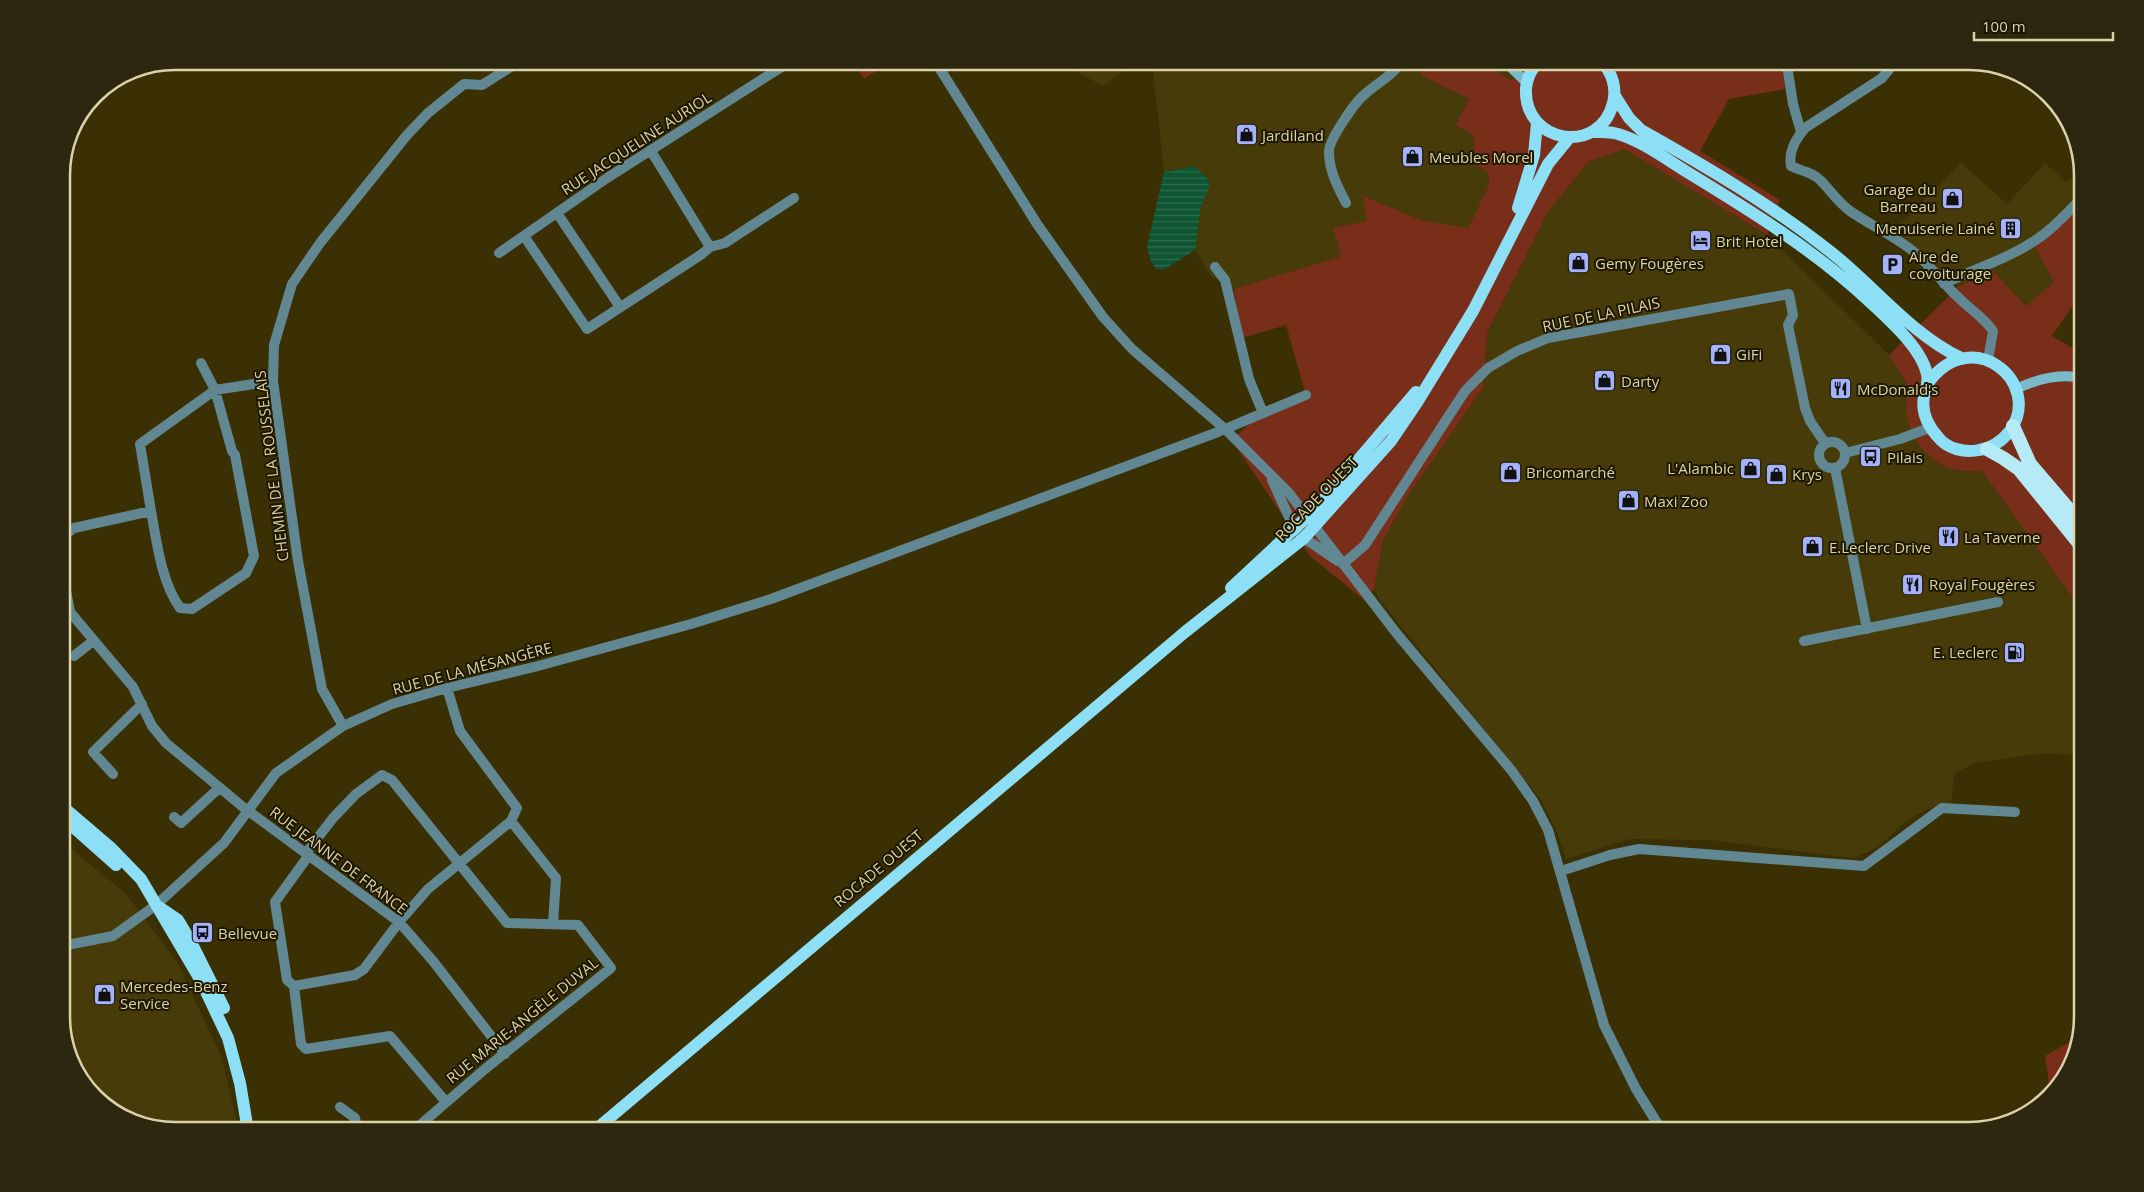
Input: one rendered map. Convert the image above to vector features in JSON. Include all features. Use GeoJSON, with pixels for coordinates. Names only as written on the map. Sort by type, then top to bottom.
{"type":"FeatureCollection","features":[{"type":"Feature","properties":{"kind":"highway"},"geometry":{"type":"LineString","coordinates":[[2013,426],[2030,464],[2074,515]]}},
{"type":"Feature","properties":{"kind":"highway"},"geometry":{"type":"LineString","coordinates":[[1987,449],[2003,458],[2018,470],[2074,537]]}},
{"type":"Feature","properties":{"kind":"main road"},"geometry":{"type":"LineString","coordinates":[[1513,70],[1527,83]]}},
{"type":"Feature","properties":{"kind":"main road"},"geometry":{"type":"LineString","coordinates":[[1532,70],[1527,83],[1526,97],[1529,111],[1537,123],[1546,131],[1570,138],[1592,132],[1616,133],[1634,140],[1758,216],[1836,272],[1892,323],[1917,352],[1927,372],[1928,383]]}},
{"type":"Feature","properties":{"kind":"main road"},"geometry":{"type":"LineString","coordinates":[[1592,132],[1603,123],[1611,110],[1615,96],[1614,84],[1608,70]]}},
{"type":"Feature","properties":{"kind":"main road"},"geometry":{"type":"LineString","coordinates":[[1615,96],[1629,118],[1642,130],[1786,218],[1863,279],[1923,335],[1942,349],[1961,358]]}},
{"type":"Feature","properties":{"kind":"main road","name":"ROCADE OUEST"},"geometry":{"type":"LineString","coordinates":[[1510,235],[1534,155],[1537,123]]}},
{"type":"Feature","properties":{"kind":"main road","name":"ROCADE OUEST"},"geometry":{"type":"LineString","coordinates":[[605,1122],[1185,632],[1305,539],[1314,524],[1391,441],[1416,404],[1477,303],[1510,235],[1548,164],[1570,138]]}},
{"type":"Feature","properties":{"kind":"main road"},"geometry":{"type":"LineString","coordinates":[[1974,357],[1988,360],[2004,372],[2016,389],[2018,401],[2017,414],[2013,426],[2002,440],[1987,449],[1970,452],[1954,449],[1940,440],[1930,428],[1924,413],[1924,398],[1928,383],[1936,371],[1948,363],[1961,358],[1974,357]]}},
{"type":"Feature","properties":{"kind":"main road"},"geometry":{"type":"LineString","coordinates":[[2016,389],[2033,380],[2055,377],[2074,378]]}},
{"type":"Feature","properties":{"kind":"main road","name":"ROCADE OUEST"},"geometry":{"type":"LineString","coordinates":[[1185,632],[1294,528],[1314,524]]}},
{"type":"Feature","properties":{"kind":"main road"},"geometry":{"type":"LineString","coordinates":[[70,813],[110,847],[141,879],[208,996],[228,1038],[240,1083],[246,1122]]}},
{"type":"Feature","properties":{"kind":"main road"},"geometry":{"type":"LineString","coordinates":[[70,824],[106,854],[156,905],[178,920],[190,940],[234,1033],[246,1077],[254,1122]]}},
{"type":"Feature","properties":{"kind":"street","name":"CHEMIN DE LA ROUSSELAIS"},"geometry":{"type":"LineString","coordinates":[[343,726],[322,689],[298,561],[273,381],[274,344],[292,284],[320,243],[407,136],[428,113],[464,84],[482,85],[506,70]]}},
{"type":"Feature","properties":{"kind":"street","name":"RUE JACQUELINE AURIOL"},"geometry":{"type":"LineString","coordinates":[[499,253],[651,151],[777,70]]}},
{"type":"Feature","properties":{"kind":"street"},"geometry":{"type":"LineString","coordinates":[[941,70],[1037,224],[1103,317],[1132,350],[1225,429],[1289,493],[1397,634],[1512,771],[1533,801],[1548,830],[1561,871],[1604,1025],[1636,1089],[1656,1122]]}},
{"type":"Feature","properties":{"kind":"street"},"geometry":{"type":"LineString","coordinates":[[1346,203],[1334,179],[1328,150],[1345,118],[1363,96],[1397,70]]}},
{"type":"Feature","properties":{"kind":"street"},"geometry":{"type":"LineString","coordinates":[[1788,70],[1793,104],[1801,132]]}},
{"type":"Feature","properties":{"kind":"street"},"geometry":{"type":"LineString","coordinates":[[1889,70],[1882,78],[1805,128],[1795,139],[1789,158],[1791,166],[1798,170],[1810,172],[1821,180],[1833,197],[1849,210],[1908,247],[1930,266],[1944,284],[1985,320],[1994,330],[1988,360]]}},
{"type":"Feature","properties":{"kind":"street"},"geometry":{"type":"LineString","coordinates":[[651,151],[710,247]]}},
{"type":"Feature","properties":{"kind":"street"},"geometry":{"type":"LineString","coordinates":[[524,236],[587,329],[710,247],[716,247],[725,243],[794,198]]}},
{"type":"Feature","properties":{"kind":"street"},"geometry":{"type":"LineString","coordinates":[[1944,284],[2013,254],[2032,243],[2057,223],[2074,205]]}},
{"type":"Feature","properties":{"kind":"street"},"geometry":{"type":"LineString","coordinates":[[557,213],[620,307]]}},
{"type":"Feature","properties":{"kind":"street"},"geometry":{"type":"LineString","coordinates":[[1215,267],[1225,280],[1249,379],[1263,413]]}},
{"type":"Feature","properties":{"kind":"street","name":"RUE DE LA PILAIS"},"geometry":{"type":"LineString","coordinates":[[1343,564],[1365,545],[1465,391],[1488,368],[1516,351],[1548,338],[1789,294],[1793,315],[1788,325],[1805,408],[1810,421],[1825,443]]}},
{"type":"Feature","properties":{"kind":"street"},"geometry":{"type":"LineString","coordinates":[[201,363],[215,390],[232,452],[235,455],[254,556],[246,573],[192,609],[180,608],[170,590],[159,552],[140,444],[215,390],[273,381]]}},
{"type":"Feature","properties":{"kind":"street","name":"RUE DE LA MÉSANGÈRE"},"geometry":{"type":"LineString","coordinates":[[70,944],[113,936],[156,905],[224,843],[276,773],[343,726],[392,704],[691,624],[832,577],[1225,429],[1306,395]]}},
{"type":"Feature","properties":{"kind":"street"},"geometry":{"type":"LineString","coordinates":[[1845,453],[1900,439],[1930,428]]}},
{"type":"Feature","properties":{"kind":"street"},"geometry":{"type":"LineString","coordinates":[[1825,443],[1837,443],[1845,453],[1842,464],[1835,468],[1827,468],[1819,459],[1818,452],[1825,443]]}},
{"type":"Feature","properties":{"kind":"street"},"geometry":{"type":"LineString","coordinates":[[1835,468],[1867,629]]}},
{"type":"Feature","properties":{"kind":"street"},"geometry":{"type":"LineString","coordinates":[[1266,470],[1294,528],[1305,539],[1343,564]]}},
{"type":"Feature","properties":{"kind":"street"},"geometry":{"type":"LineString","coordinates":[[70,531],[74,528],[151,511]]}},
{"type":"Feature","properties":{"kind":"street"},"geometry":{"type":"LineString","coordinates":[[1804,641],[1998,602]]}},
{"type":"Feature","properties":{"kind":"street","name":"RUE JEANNE DE FRANCE"},"geometry":{"type":"LineString","coordinates":[[70,617],[133,687],[152,726],[166,743],[247,810],[400,922],[433,961],[505,1054]]}},
{"type":"Feature","properties":{"kind":"street"},"geometry":{"type":"LineString","coordinates":[[74,656],[92,640]]}},
{"type":"Feature","properties":{"kind":"street"},"geometry":{"type":"LineString","coordinates":[[294,986],[359,973],[428,889],[457,863],[511,822],[517,808],[460,731],[447,688]]}},
{"type":"Feature","properties":{"kind":"street"},"geometry":{"type":"LineString","coordinates":[[113,774],[93,752],[142,704]]}},
{"type":"Feature","properties":{"kind":"street","name":"RUE MARIE-ANGÈLE DUVAL"},"geometry":{"type":"LineString","coordinates":[[308,854],[333,818],[356,794],[382,775],[392,780],[507,923],[578,926],[611,968],[423,1122]]}},
{"type":"Feature","properties":{"kind":"street"},"geometry":{"type":"LineString","coordinates":[[174,817],[181,823],[219,788]]}},
{"type":"Feature","properties":{"kind":"street"},"geometry":{"type":"LineString","coordinates":[[1561,871],[1610,855],[1639,849],[1864,866],[1942,808],[2015,812]]}},
{"type":"Feature","properties":{"kind":"street"},"geometry":{"type":"LineString","coordinates":[[511,822],[556,878],[553,924]]}},
{"type":"Feature","properties":{"kind":"street"},"geometry":{"type":"LineString","coordinates":[[308,854],[274,902],[287,980],[294,986],[301,1044],[306,1049],[390,1036],[446,1102]]}},
{"type":"Feature","properties":{"kind":"street"},"geometry":{"type":"LineString","coordinates":[[340,1107],[355,1118],[356,1122]]}},
{"type":"Feature","properties":{"kind":"shaded area"},"geometry":{"type":"Polygon","coordinates":[[[858,70],[878,70],[864,79],[858,70]]]}},
{"type":"Feature","properties":{"kind":"shaded area"},"geometry":{"type":"Polygon","coordinates":[[[1074,70],[1124,70],[1103,86],[1074,70]]]}},
{"type":"Feature","properties":{"kind":"shaded area"},"geometry":{"type":"Polygon","coordinates":[[[1153,70],[1422,70],[1420,75],[1469,99],[1476,165],[1488,172],[1489,185],[1468,229],[1424,221],[1363,196],[1368,221],[1341,256],[1234,289],[1211,276],[1195,250],[1201,206],[1209,188],[1172,169],[1164,172],[1153,70]]]}},
{"type":"Feature","properties":{"kind":"shaded area"},"geometry":{"type":"Polygon","coordinates":[[[1422,70],[1495,70],[1511,80],[1534,70],[1784,70],[1785,89],[1729,99],[1700,151],[1780,200],[1767,235],[1625,149],[1588,162],[1548,212],[1487,333],[1483,388],[1409,494],[1383,540],[1374,589],[1364,600],[1310,556],[1232,441],[1264,408],[1305,392],[1286,325],[1242,338],[1234,289],[1341,256],[1333,228],[1367,221],[1363,196],[1424,221],[1468,228],[1489,185],[1488,172],[1476,165],[1473,135],[1456,125],[1469,99],[1420,75],[1422,70]]]}},
{"type":"Feature","properties":{"kind":"shaded area"},"geometry":{"type":"Polygon","coordinates":[[[1495,70],[1534,70],[1511,80],[1495,70]]]}},
{"type":"Feature","properties":{"kind":"shaded area"},"geometry":{"type":"Polygon","coordinates":[[[1625,148],[1767,235],[1889,355],[1908,386],[1905,399],[1917,444],[1936,461],[1958,470],[1982,471],[2074,599],[2074,755],[2045,753],[1974,763],[1954,774],[1951,803],[1933,807],[1910,818],[1878,847],[1854,858],[1711,840],[1630,839],[1566,859],[1557,832],[1541,800],[1379,599],[1374,589],[1383,540],[1409,494],[1483,388],[1487,333],[1548,212],[1588,162],[1625,148]]]}},
{"type":"Feature","properties":{"kind":"shaded area"},"geometry":{"type":"Polygon","coordinates":[[[1961,163],[2007,204],[2045,163],[2066,182],[2074,176],[2074,217],[2054,282],[2026,307],[1992,271],[1958,287],[1895,230],[1961,163]]]}},
{"type":"Feature","properties":{"kind":"shaded area"},"geometry":{"type":"Polygon","coordinates":[[[1194,166],[1209,180],[1209,188],[1201,206],[1195,250],[1165,269],[1156,269],[1150,259],[1147,247],[1164,172],[1194,166]]]}},
{"type":"Feature","properties":{"kind":"shaded area"},"geometry":{"type":"Polygon","coordinates":[[[2074,214],[2074,303],[2052,336],[2074,349],[2074,599],[1982,471],[1961,471],[1944,466],[1923,450],[1915,439],[1910,427],[1906,400],[1908,386],[1889,355],[1958,287],[1992,270],[2026,306],[2054,282],[2035,247],[2074,214]]]}},
{"type":"Feature","properties":{"kind":"shaded area"},"geometry":{"type":"Polygon","coordinates":[[[70,848],[126,894],[177,962],[221,1056],[237,1122],[161,1121],[135,1114],[106,1096],[88,1075],[76,1051],[70,1024],[70,848]]]}},
{"type":"Feature","properties":{"kind":"shaded area"},"geometry":{"type":"Polygon","coordinates":[[[2071,1041],[2066,1057],[2049,1085],[2045,1056],[2071,1041]]]}},
{"type":"Feature","properties":{"kind":"place","name":"Jardiland"},"geometry":{"type":"Point","coordinates":[1246,135]}},
{"type":"Feature","properties":{"kind":"place","name":"Meubles Morel"},"geometry":{"type":"Point","coordinates":[1413,157]}},
{"type":"Feature","properties":{"kind":"place","name":"Garage du Barreau"},"geometry":{"type":"Point","coordinates":[1952,198]}},
{"type":"Feature","properties":{"kind":"place","name":"Menuiserie Lainé"},"geometry":{"type":"Point","coordinates":[2011,228]}},
{"type":"Feature","properties":{"kind":"place","name":"Brit Hotel"},"geometry":{"type":"Point","coordinates":[1700,241]}},
{"type":"Feature","properties":{"kind":"place","name":"Gemy Fougères"},"geometry":{"type":"Point","coordinates":[1579,263]}},
{"type":"Feature","properties":{"kind":"place","name":"Aire de covoiturage"},"geometry":{"type":"Point","coordinates":[1893,265]}},
{"type":"Feature","properties":{"kind":"place","name":"GiFi"},"geometry":{"type":"Point","coordinates":[1720,354]}},
{"type":"Feature","properties":{"kind":"place","name":"Darty"},"geometry":{"type":"Point","coordinates":[1605,381]}},
{"type":"Feature","properties":{"kind":"place","name":"McDonald's"},"geometry":{"type":"Point","coordinates":[1841,389]}},
{"type":"Feature","properties":{"kind":"place","name":"Pilais"},"geometry":{"type":"Point","coordinates":[1871,457]}},
{"type":"Feature","properties":{"kind":"place","name":"L'Alambic"},"geometry":{"type":"Point","coordinates":[1750,468]}},
{"type":"Feature","properties":{"kind":"place","name":"Bricomarché"},"geometry":{"type":"Point","coordinates":[1510,472]}},
{"type":"Feature","properties":{"kind":"place","name":"Krys"},"geometry":{"type":"Point","coordinates":[1776,474]}},
{"type":"Feature","properties":{"kind":"place","name":"Maxi Zoo"},"geometry":{"type":"Point","coordinates":[1628,501]}},
{"type":"Feature","properties":{"kind":"place","name":"La Taverne"},"geometry":{"type":"Point","coordinates":[1948,537]}},
{"type":"Feature","properties":{"kind":"place","name":"E.Leclerc Drive"},"geometry":{"type":"Point","coordinates":[1813,547]}},
{"type":"Feature","properties":{"kind":"place","name":"Royal Fougères"},"geometry":{"type":"Point","coordinates":[1913,584]}},
{"type":"Feature","properties":{"kind":"place","name":"E. Leclerc"},"geometry":{"type":"Point","coordinates":[2014,652]}},
{"type":"Feature","properties":{"kind":"place","name":"Bellevue"},"geometry":{"type":"Point","coordinates":[202,933]}},
{"type":"Feature","properties":{"kind":"place","name":"Mercedes-Benz Service"},"geometry":{"type":"Point","coordinates":[104,995]}}]}
